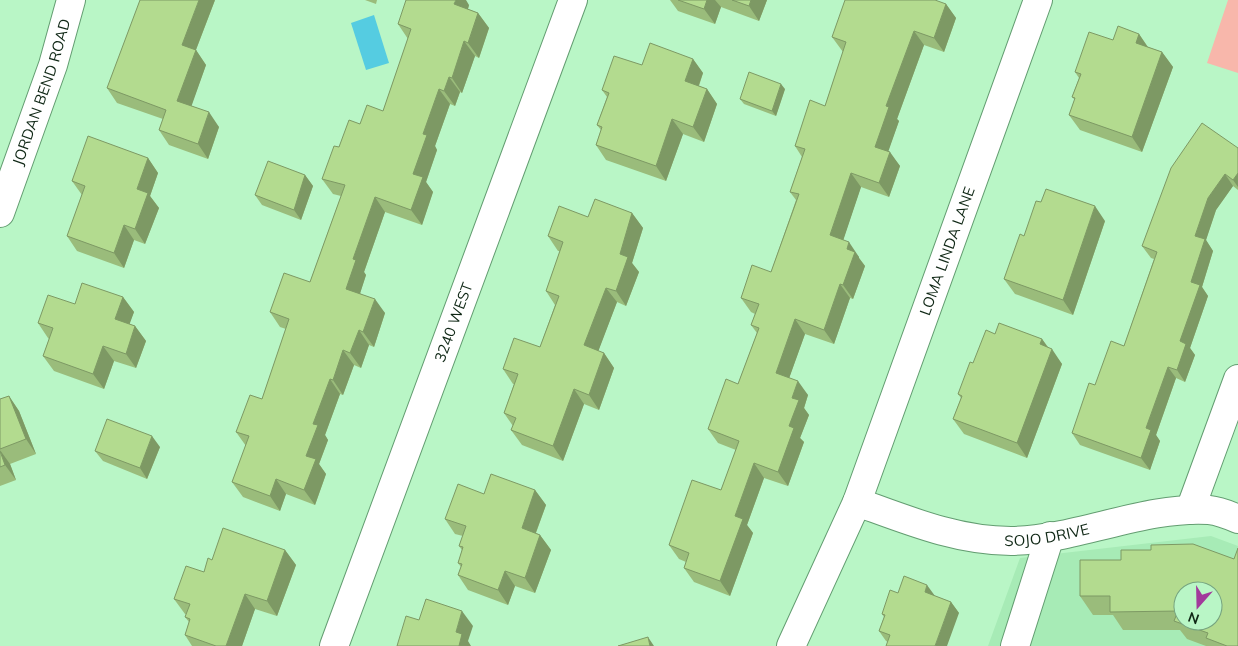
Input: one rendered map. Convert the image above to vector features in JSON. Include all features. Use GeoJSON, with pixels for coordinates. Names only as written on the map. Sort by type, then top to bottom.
{"type":"FeatureCollection","features":[{"type":"Feature","properties":{"kind":"street","name":"JORDAN BEND ROAD"},"geometry":{"type":"LineString","coordinates":[[0,213],[53,65],[71,0]]}},
{"type":"Feature","properties":{"kind":"street","name":"3240 WEST"},"geometry":{"type":"LineString","coordinates":[[334,646],[573,0]]}},
{"type":"Feature","properties":{"kind":"street","name":"LOMA LINDA LANE"},"geometry":{"type":"LineString","coordinates":[[791,646],[857,502],[1038,0]]}},
{"type":"Feature","properties":{"kind":"street"},"geometry":{"type":"LineString","coordinates":[[1190,510],[1238,379]]}},
{"type":"Feature","properties":{"kind":"street","name":"SOJO DRIVE"},"geometry":{"type":"LineString","coordinates":[[857,502],[935,530],[969,537],[1011,541],[1050,536],[1190,510],[1211,510],[1238,519]]}},
{"type":"Feature","properties":{"kind":"street"},"geometry":{"type":"LineString","coordinates":[[1015,646],[1050,536]]}},
{"type":"Feature","properties":{"kind":"shaded area"},"geometry":{"type":"Polygon","coordinates":[[[1228,0],[1238,0],[1238,73],[1207,63],[1228,0]]]}},
{"type":"Feature","properties":{"kind":"shaded area"},"geometry":{"type":"Polygon","coordinates":[[[1211,536],[1238,546],[1238,646],[988,646],[1020,558],[1211,536]]]}},
{"type":"Feature","properties":{"kind":"water"},"geometry":{"type":"Polygon","coordinates":[[[374,15],[389,63],[366,70],[351,23],[374,15]]]}},
{"type":"Feature","properties":{"kind":"building"},"geometry":{"type":"Polygon","coordinates":[[[140,0],[199,0],[182,45],[196,50],[177,101],[209,112],[198,144],[159,130],[166,110],[107,88],[140,0]]]}},
{"type":"Feature","properties":{"kind":"building"},"geometry":{"type":"Polygon","coordinates":[[[406,0],[456,0],[454,4],[478,13],[468,43],[464,41],[452,78],[449,77],[444,91],[439,89],[423,134],[427,135],[413,174],[423,177],[411,210],[375,197],[353,259],[356,260],[346,289],[375,299],[363,332],[359,330],[350,353],[343,350],[333,380],[330,379],[313,424],[318,425],[306,456],[316,459],[304,490],[276,479],[270,496],[232,482],[249,436],[236,432],[250,395],[262,399],[289,319],[270,312],[284,273],[310,282],[345,185],[322,179],[334,146],[339,147],[349,120],[360,124],[367,105],[383,111],[411,29],[398,24],[406,0]]]}},
{"type":"Feature","properties":{"kind":"building"},"geometry":{"type":"Polygon","coordinates":[[[678,0],[707,0],[704,9],[678,0]]]}},
{"type":"Feature","properties":{"kind":"building"},"geometry":{"type":"Polygon","coordinates":[[[732,0],[751,0],[749,6],[732,0]]]}},
{"type":"Feature","properties":{"kind":"building"},"geometry":{"type":"Polygon","coordinates":[[[845,0],[935,0],[946,4],[934,38],[914,31],[886,106],[889,107],[875,147],[890,152],[879,183],[851,173],[830,235],[849,242],[847,249],[855,252],[843,285],[840,284],[824,330],[795,319],[776,373],[798,381],[792,398],[799,400],[789,426],[794,428],[778,472],[754,463],[735,516],[743,519],[720,581],[684,568],[689,553],[669,545],[692,480],[721,490],[739,441],[708,429],[726,379],[738,384],[759,328],[751,325],[759,304],[741,298],[752,265],[771,272],[799,194],[790,192],[805,149],[795,146],[810,100],[825,106],[846,42],[832,37],[845,0]]]}},
{"type":"Feature","properties":{"kind":"building"},"geometry":{"type":"Polygon","coordinates":[[[1118,26],[1139,34],[1136,43],[1162,52],[1132,137],[1069,115],[1075,98],[1072,97],[1081,74],[1075,72],[1089,32],[1113,40],[1118,26]]]}},
{"type":"Feature","properties":{"kind":"building"},"geometry":{"type":"Polygon","coordinates":[[[650,43],[693,59],[685,81],[707,89],[693,127],[672,119],[656,166],[596,145],[602,127],[597,125],[609,93],[602,90],[614,56],[642,65],[650,43]]]}},
{"type":"Feature","properties":{"kind":"building"},"geometry":{"type":"Polygon","coordinates":[[[749,72],[781,84],[772,111],[740,99],[749,72]]]}},
{"type":"Feature","properties":{"kind":"building"},"geometry":{"type":"Polygon","coordinates":[[[1202,123],[1238,148],[1238,173],[1233,180],[1225,174],[1208,198],[1195,236],[1205,239],[1191,282],[1200,285],[1180,341],[1186,344],[1177,370],[1168,367],[1146,428],[1151,430],[1141,458],[1072,433],[1089,383],[1095,385],[1111,341],[1124,346],[1157,252],[1142,246],[1171,168],[1202,123]]]}},
{"type":"Feature","properties":{"kind":"building"},"geometry":{"type":"Polygon","coordinates":[[[88,136],[148,158],[137,189],[148,193],[135,229],[124,225],[114,253],[67,236],[85,186],[72,181],[88,136]]]}},
{"type":"Feature","properties":{"kind":"building"},"geometry":{"type":"Polygon","coordinates":[[[268,161],[305,175],[294,210],[255,195],[268,161]]]}},
{"type":"Feature","properties":{"kind":"building"},"geometry":{"type":"Polygon","coordinates":[[[1046,189],[1095,206],[1063,300],[1004,279],[1020,234],[1024,236],[1036,201],[1041,202],[1046,189]]]}},
{"type":"Feature","properties":{"kind":"building"},"geometry":{"type":"Polygon","coordinates":[[[595,199],[632,213],[620,254],[628,257],[616,291],[606,288],[584,345],[604,353],[589,395],[574,389],[553,446],[511,430],[516,418],[504,413],[518,374],[503,369],[514,338],[540,347],[559,296],[546,291],[563,242],[548,236],[559,206],[588,217],[595,199]]]}},
{"type":"Feature","properties":{"kind":"building"},"geometry":{"type":"Polygon","coordinates":[[[82,283],[123,297],[115,319],[135,326],[126,354],[103,346],[93,374],[43,356],[53,328],[38,323],[48,295],[75,304],[82,283]]]}},
{"type":"Feature","properties":{"kind":"building"},"geometry":{"type":"Polygon","coordinates":[[[999,323],[1042,339],[1040,344],[1052,349],[1017,443],[953,419],[962,396],[958,394],[970,362],[973,363],[986,330],[995,334],[999,323]]]}},
{"type":"Feature","properties":{"kind":"building"},"geometry":{"type":"Polygon","coordinates":[[[9,396],[26,439],[0,449],[0,399],[9,396]]]}},
{"type":"Feature","properties":{"kind":"building"},"geometry":{"type":"Polygon","coordinates":[[[107,419],[152,436],[140,468],[95,451],[107,419]]]}},
{"type":"Feature","properties":{"kind":"building"},"geometry":{"type":"Polygon","coordinates":[[[0,451],[5,465],[0,467],[0,451]]]}},
{"type":"Feature","properties":{"kind":"building"},"geometry":{"type":"Polygon","coordinates":[[[491,474],[535,490],[522,528],[540,535],[525,578],[505,571],[498,590],[458,575],[462,564],[458,563],[463,547],[459,546],[466,526],[445,519],[458,484],[484,494],[491,474]]]}},
{"type":"Feature","properties":{"kind":"building"},"geometry":{"type":"Polygon","coordinates":[[[223,528],[285,550],[267,601],[245,594],[226,646],[216,646],[185,635],[190,619],[185,617],[190,604],[174,599],[186,566],[204,572],[208,558],[212,560],[223,528]]]}},
{"type":"Feature","properties":{"kind":"building"},"geometry":{"type":"Polygon","coordinates":[[[1193,544],[1234,559],[1238,548],[1238,646],[1227,646],[1206,638],[1208,633],[1202,631],[1223,631],[1223,581],[1173,581],[1173,611],[1110,612],[1110,596],[1080,596],[1080,560],[1121,560],[1121,550],[1151,550],[1151,545],[1193,544]]]}},
{"type":"Feature","properties":{"kind":"building"},"geometry":{"type":"Polygon","coordinates":[[[904,576],[927,585],[925,592],[951,602],[935,646],[886,646],[890,635],[879,631],[885,615],[882,614],[890,590],[898,593],[904,576]]]}},
{"type":"Feature","properties":{"kind":"building"},"geometry":{"type":"Polygon","coordinates":[[[426,599],[462,611],[456,632],[462,634],[459,646],[397,646],[406,616],[419,620],[426,599]]]}},
{"type":"Feature","properties":{"kind":"building"},"geometry":{"type":"Polygon","coordinates":[[[648,637],[650,646],[618,646],[648,637]]]}}]}
